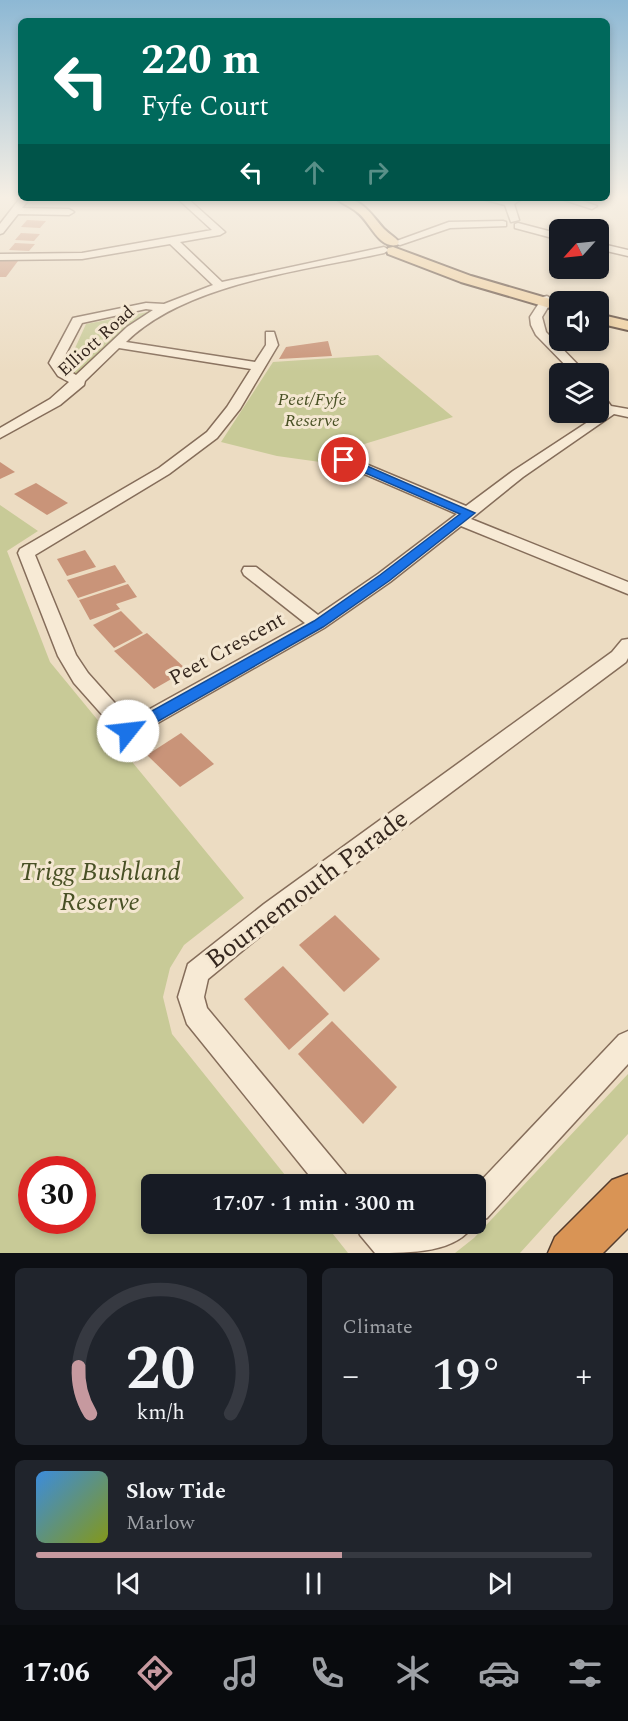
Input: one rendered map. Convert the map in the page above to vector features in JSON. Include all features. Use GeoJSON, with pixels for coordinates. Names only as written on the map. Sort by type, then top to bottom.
{"type":"FeatureCollection","features":[{"type":"Feature","properties":{"kind":"highway"},"geometry":{"type":"LineString","coordinates":[[571,1253],[628,1196]]}},
{"type":"Feature","properties":{"kind":"main road"},"geometry":{"type":"LineString","coordinates":[[414,255],[466,279],[549,302]]}},
{"type":"Feature","properties":{"kind":"main road"},"geometry":{"type":"LineString","coordinates":[[609,318],[628,324]]}},
{"type":"Feature","properties":{"kind":"street"},"geometry":{"type":"LineString","coordinates":[[0,257],[85,255]]}},
{"type":"Feature","properties":{"kind":"street"},"geometry":{"type":"LineString","coordinates":[[188,255],[220,286]]}},
{"type":"Feature","properties":{"kind":"street","name":"Elliott Road"},"geometry":{"type":"LineString","coordinates":[[0,434],[39,413],[79,382],[140,322],[165,307],[220,286],[357,255]]}},
{"type":"Feature","properties":{"kind":"street"},"geometry":{"type":"LineString","coordinates":[[79,382],[63,373],[55,363],[77,320],[146,306],[165,307]]}},
{"type":"Feature","properties":{"kind":"street"},"geometry":{"type":"LineString","coordinates":[[549,306],[536,317],[539,333],[549,342]]}},
{"type":"Feature","properties":{"kind":"street","name":"Peet Crescent"},"geometry":{"type":"LineString","coordinates":[[270,335],[273,345],[233,409],[212,435],[164,471],[26,553],[67,656],[81,678],[128,731],[318,624],[384,578],[518,474],[597,423]]}},
{"type":"Feature","properties":{"kind":"street"},"geometry":{"type":"LineString","coordinates":[[117,344],[258,366]]}},
{"type":"Feature","properties":{"kind":"street"},"geometry":{"type":"LineString","coordinates":[[559,351],[573,363]]}},
{"type":"Feature","properties":{"kind":"street"},"geometry":{"type":"LineString","coordinates":[[609,407],[628,414]]}},
{"type":"Feature","properties":{"kind":"street"},"geometry":{"type":"LineString","coordinates":[[344,460],[464,517],[628,588]]}},
{"type":"Feature","properties":{"kind":"street"},"geometry":{"type":"LineString","coordinates":[[250,571],[318,624]]}},
{"type":"Feature","properties":{"kind":"street","name":"Bournemouth Parade"},"geometry":{"type":"LineString","coordinates":[[327,1174],[196,1015],[191,997],[197,972],[272,912],[619,657],[628,645]]}},
{"type":"Feature","properties":{"kind":"street"},"geometry":{"type":"LineString","coordinates":[[486,1196],[628,1044]]}},
{"type":"Feature","properties":{"kind":"street"},"geometry":{"type":"LineString","coordinates":[[380,1234],[391,1247],[410,1253],[425,1252],[441,1244],[450,1234]]}},
{"type":"Feature","properties":{"kind":"green space"},"geometry":{"type":"Polygon","coordinates":[[[153,311],[80,376],[66,368],[86,324],[153,311]]]}},
{"type":"Feature","properties":{"kind":"green space","name":"Peet/Fyfe Reserve"},"geometry":{"type":"Polygon","coordinates":[[[378,355],[453,417],[338,452],[320,462],[277,456],[221,442],[273,362],[378,355]]]}},
{"type":"Feature","properties":{"kind":"green space","name":"Trigg Bushland Reserve"},"geometry":{"type":"Polygon","coordinates":[[[0,505],[38,531],[7,551],[50,662],[244,898],[184,945],[170,968],[163,997],[172,1034],[284,1174],[141,1174],[141,1234],[333,1234],[348,1253],[0,1253],[0,505]]]}},
{"type":"Feature","properties":{"kind":"green space"},"geometry":{"type":"Polygon","coordinates":[[[628,1074],[628,1134],[520,1253],[455,1253],[478,1234],[486,1234],[486,1225],[628,1074]]]}},
{"type":"Feature","properties":{"kind":"building"},"geometry":{"type":"Polygon","coordinates":[[[0,260],[18,261],[6,277],[0,277],[0,260]]]}},
{"type":"Feature","properties":{"kind":"building"},"geometry":{"type":"Polygon","coordinates":[[[328,341],[332,356],[279,359],[286,347],[328,341]]]}},
{"type":"Feature","properties":{"kind":"building"},"geometry":{"type":"Polygon","coordinates":[[[0,462],[15,472],[0,479],[0,462]]]}},
{"type":"Feature","properties":{"kind":"building"},"geometry":{"type":"Polygon","coordinates":[[[36,483],[68,503],[47,515],[14,494],[36,483]]]}},
{"type":"Feature","properties":{"kind":"building"},"geometry":{"type":"Polygon","coordinates":[[[85,550],[96,567],[67,576],[57,559],[85,550]]]}},
{"type":"Feature","properties":{"kind":"building"},"geometry":{"type":"Polygon","coordinates":[[[115,565],[126,582],[78,598],[67,580],[115,565]]]}},
{"type":"Feature","properties":{"kind":"building"},"geometry":{"type":"Polygon","coordinates":[[[128,584],[137,597],[116,604],[120,609],[90,620],[79,600],[128,584]]]}},
{"type":"Feature","properties":{"kind":"building"},"geometry":{"type":"Polygon","coordinates":[[[121,611],[143,633],[114,648],[93,625],[121,611]]]}},
{"type":"Feature","properties":{"kind":"building"},"geometry":{"type":"Polygon","coordinates":[[[147,633],[187,670],[154,689],[114,651],[147,633]]]}},
{"type":"Feature","properties":{"kind":"building"},"geometry":{"type":"Polygon","coordinates":[[[181,733],[214,764],[180,787],[147,755],[181,733]]]}},
{"type":"Feature","properties":{"kind":"building"},"geometry":{"type":"Polygon","coordinates":[[[335,915],[380,959],[344,992],[299,945],[335,915]]]}},
{"type":"Feature","properties":{"kind":"building"},"geometry":{"type":"Polygon","coordinates":[[[283,966],[329,1014],[289,1050],[244,999],[283,966]]]}},
{"type":"Feature","properties":{"kind":"building"},"geometry":{"type":"Polygon","coordinates":[[[332,1021],[397,1087],[363,1124],[298,1054],[332,1021]]]}},
{"type":"Feature","properties":{"kind":"route"},"geometry":{"type":"LineString","coordinates":[[128,731],[318,624],[384,578],[469,513],[344,460]]}}]}
